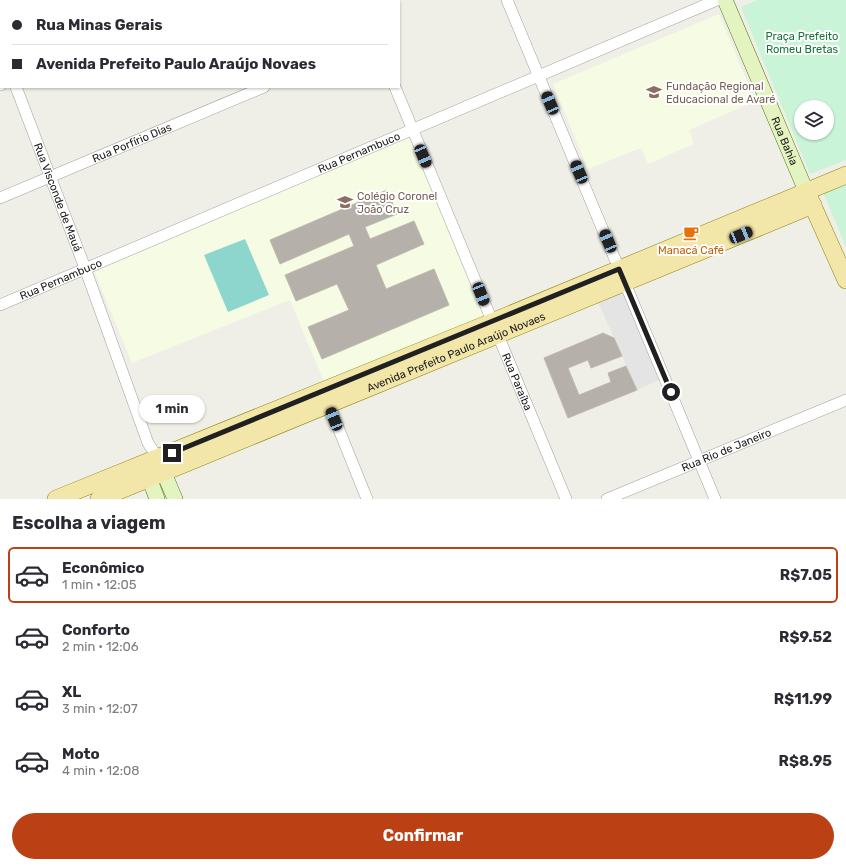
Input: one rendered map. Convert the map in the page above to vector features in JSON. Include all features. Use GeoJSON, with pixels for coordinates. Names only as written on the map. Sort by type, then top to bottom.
{"type":"FeatureCollection","features":[{"type":"Feature","properties":{"kind":"main road","name":"Rua Bahia"},"geometry":{"type":"LineString","coordinates":[[725,0],[846,280]]}},
{"type":"Feature","properties":{"kind":"main road","name":"Avenida Prefeito Paulo Araújo Novaes"},"geometry":{"type":"LineString","coordinates":[[56,499],[154,469],[810,198],[846,175]]}},
{"type":"Feature","properties":{"kind":"main road","name":"Avenida Prefeito Paulo Araújo Novaes"},"geometry":{"type":"LineString","coordinates":[[99,499],[154,469]]}},
{"type":"Feature","properties":{"kind":"main road"},"geometry":{"type":"LineString","coordinates":[[154,469],[157,499]]}},
{"type":"Feature","properties":{"kind":"main road"},"geometry":{"type":"LineString","coordinates":[[154,469],[174,499]]}},
{"type":"Feature","properties":{"kind":"street"},"geometry":{"type":"LineString","coordinates":[[507,0],[715,499]]}},
{"type":"Feature","properties":{"kind":"street","name":"Rua Pernambuco"},"geometry":{"type":"LineString","coordinates":[[0,305],[717,0]]}},
{"type":"Feature","properties":{"kind":"street","name":"Rua Visconde de Mauá"},"geometry":{"type":"LineString","coordinates":[[16,88],[85,268],[148,443],[154,469]]}},
{"type":"Feature","properties":{"kind":"street","name":"Rua Porfírio Dias"},"geometry":{"type":"LineString","coordinates":[[0,198],[262,88]]}},
{"type":"Feature","properties":{"kind":"street","name":"Rua Paraíba"},"geometry":{"type":"LineString","coordinates":[[395,88],[566,499]]}},
{"type":"Feature","properties":{"kind":"street"},"geometry":{"type":"LineString","coordinates":[[326,398],[367,499]]}},
{"type":"Feature","properties":{"kind":"street","name":"Rua Rio de Janeiro"},"geometry":{"type":"LineString","coordinates":[[607,499],[846,400]]}},
{"type":"Feature","properties":{"kind":"shaded area","name":"Fundação Regional Educacional de Avaré"},"geometry":{"type":"Polygon","coordinates":[[[719,14],[755,101],[689,130],[694,144],[648,164],[641,148],[588,169],[553,84],[719,14]]]}},
{"type":"Feature","properties":{"kind":"shaded area","name":"Colégio Coronel João Cruz"},"geometry":{"type":"Polygon","coordinates":[[[409,133],[485,317],[325,384],[290,300],[132,363],[94,271],[409,133]]]}},
{"type":"Feature","properties":{"kind":"shaded area"},"geometry":{"type":"Polygon","coordinates":[[[245,239],[269,295],[228,312],[204,255],[245,239]]]}},
{"type":"Feature","properties":{"kind":"shaded area"},"geometry":{"type":"Polygon","coordinates":[[[625,284],[663,378],[637,390],[596,297],[625,284]]]}},
{"type":"Feature","properties":{"kind":"green space","name":"Praça Prefeito Romeu Bretas"},"geometry":{"type":"Polygon","coordinates":[[[757,0],[846,0],[846,160],[810,174],[796,140],[834,140],[834,100],[794,100],[794,135],[741,7],[757,0]]]}},
{"type":"Feature","properties":{"kind":"green space"},"geometry":{"type":"Polygon","coordinates":[[[846,183],[846,247],[823,192],[846,183]]]}},
{"type":"Feature","properties":{"kind":"building","name":"Colégio Coronel João Cruz"},"geometry":{"type":"Polygon","coordinates":[[[387,190],[397,214],[365,227],[370,239],[414,221],[424,244],[376,265],[386,289],[434,269],[449,305],[322,359],[308,327],[349,310],[337,284],[296,301],[285,275],[354,246],[349,234],[280,264],[270,240],[387,190]]]}},
{"type":"Feature","properties":{"kind":"building"},"geometry":{"type":"Polygon","coordinates":[[[603,333],[614,338],[622,356],[591,368],[588,360],[568,368],[579,395],[611,382],[608,373],[626,366],[637,390],[568,418],[544,358],[603,333]]]}},
{"type":"Feature","properties":{"kind":"place","name":"Fundação Regional Educacional de Avaré"},"geometry":{"type":"Point","coordinates":[654,92]}},
{"type":"Feature","properties":{"kind":"place","name":"Colégio Coronel João Cruz"},"geometry":{"type":"Point","coordinates":[345,202]}},
{"type":"Feature","properties":{"kind":"place","name":"Manacá Café"},"geometry":{"type":"Point","coordinates":[691,233]}},
{"type":"Feature","properties":{"kind":"route"},"geometry":{"type":"LineString","coordinates":[[172,453],[619,269],[671,392]]}}]}
